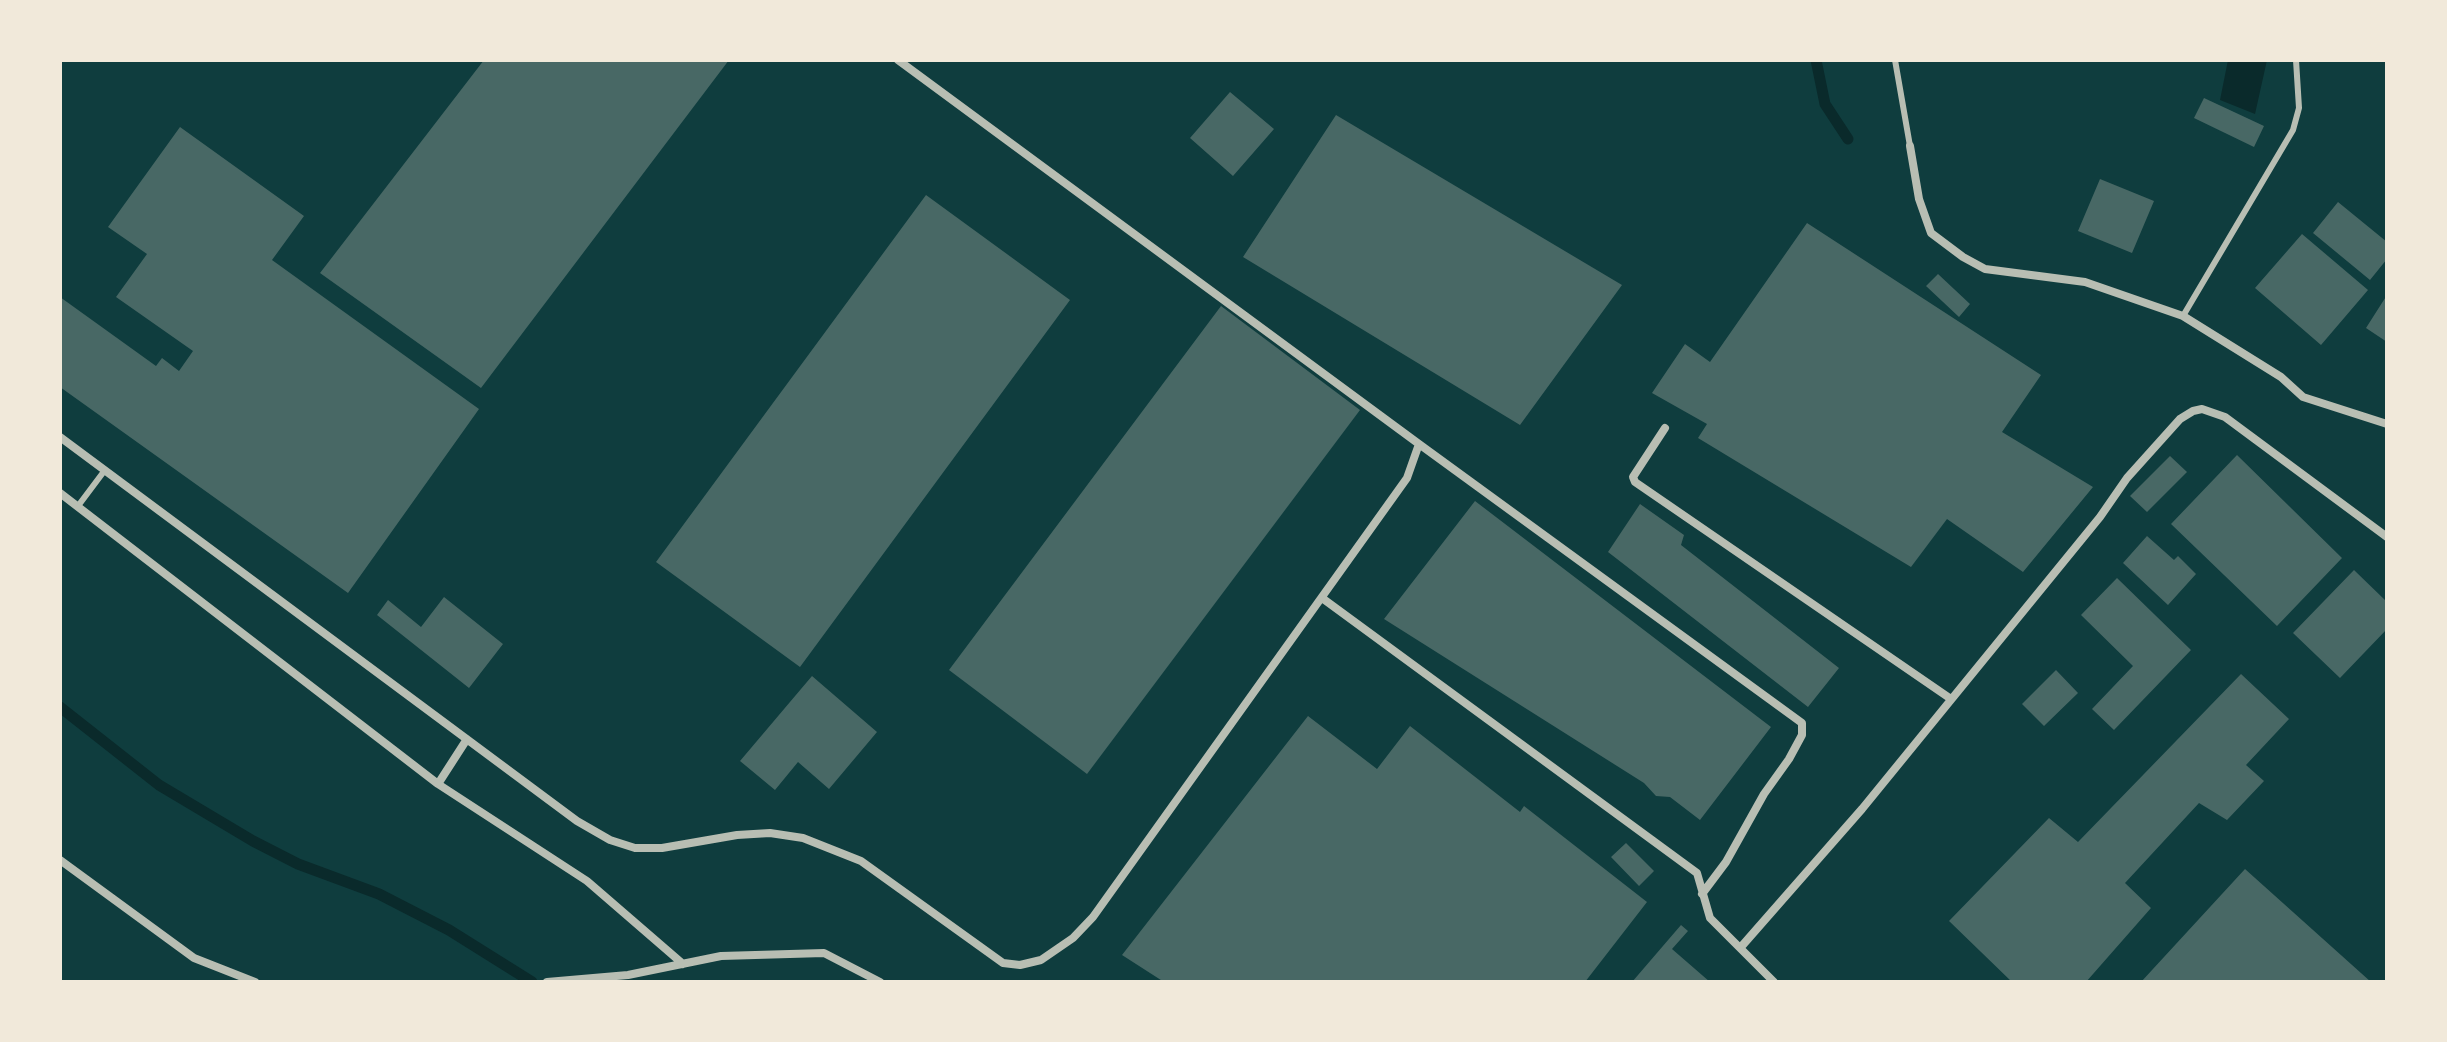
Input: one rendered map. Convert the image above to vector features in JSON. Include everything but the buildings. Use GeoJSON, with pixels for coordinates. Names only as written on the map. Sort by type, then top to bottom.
{"type":"FeatureCollection","features":[{"type":"Feature","properties":{"kind":"street"},"geometry":{"type":"LineString","coordinates":[[898,60],[1802,723],[1799,743],[1764,794],[1726,862],[1702,894]]}},
{"type":"Feature","properties":{"kind":"street"},"geometry":{"type":"LineString","coordinates":[[1910,146],[1919,199],[1931,233],[1963,257],[1985,269],[2085,282],[2183,316],[2281,377],[2303,397],[2387,424]]}},
{"type":"Feature","properties":{"kind":"street"},"geometry":{"type":"LineString","coordinates":[[1741,947],[1862,809],[2100,517],[2127,478],[2180,419],[2202,409],[2225,417],[2387,537]]}},
{"type":"Feature","properties":{"kind":"street"},"geometry":{"type":"LineString","coordinates":[[1665,428],[1633,477],[1635,482],[1951,699]]}},
{"type":"Feature","properties":{"kind":"street"},"geometry":{"type":"LineString","coordinates":[[60,437],[577,821],[610,840],[635,848],[662,848],[737,835],[770,833],[803,838],[861,861],[987,953],[1003,963],[1020,965],[1041,960],[1057,951],[1093,917],[1407,478],[1419,444]]}},
{"type":"Feature","properties":{"kind":"street"},"geometry":{"type":"LineString","coordinates":[[60,493],[438,784],[587,881],[683,964]]}},
{"type":"Feature","properties":{"kind":"street"},"geometry":{"type":"LineString","coordinates":[[1322,598],[1697,873],[1710,918],[1774,982]]}},
{"type":"Feature","properties":{"kind":"street"},"geometry":{"type":"LineString","coordinates":[[438,784],[467,739]]}},
{"type":"Feature","properties":{"kind":"street"},"geometry":{"type":"LineString","coordinates":[[60,860],[194,958],[255,982]]}},
{"type":"Feature","properties":{"kind":"street"},"geometry":{"type":"LineString","coordinates":[[547,982],[628,975],[721,956],[824,953],[880,982]]}},
{"type":"Feature","properties":{"kind":"lane"},"geometry":{"type":"LineString","coordinates":[[1895,60],[1910,146]]}},
{"type":"Feature","properties":{"kind":"lane"},"geometry":{"type":"LineString","coordinates":[[2183,316],[2293,130],[2299,108],[2296,60]]}},
{"type":"Feature","properties":{"kind":"lane"},"geometry":{"type":"LineString","coordinates":[[78,506],[105,470]]}},
{"type":"Feature","properties":{"kind":"water"},"geometry":{"type":"Polygon","coordinates":[[[2228,60],[2267,60],[2255,114],[2220,100],[2228,60]]]}},
{"type":"Feature","properties":{"kind":"waterway"},"geometry":{"type":"LineString","coordinates":[[1816,60],[1825,104],[1848,139]]}},
{"type":"Feature","properties":{"kind":"waterway"},"geometry":{"type":"LineString","coordinates":[[60,707],[159,785],[253,841],[298,864],[379,894],[449,930],[532,982]]}}]}
